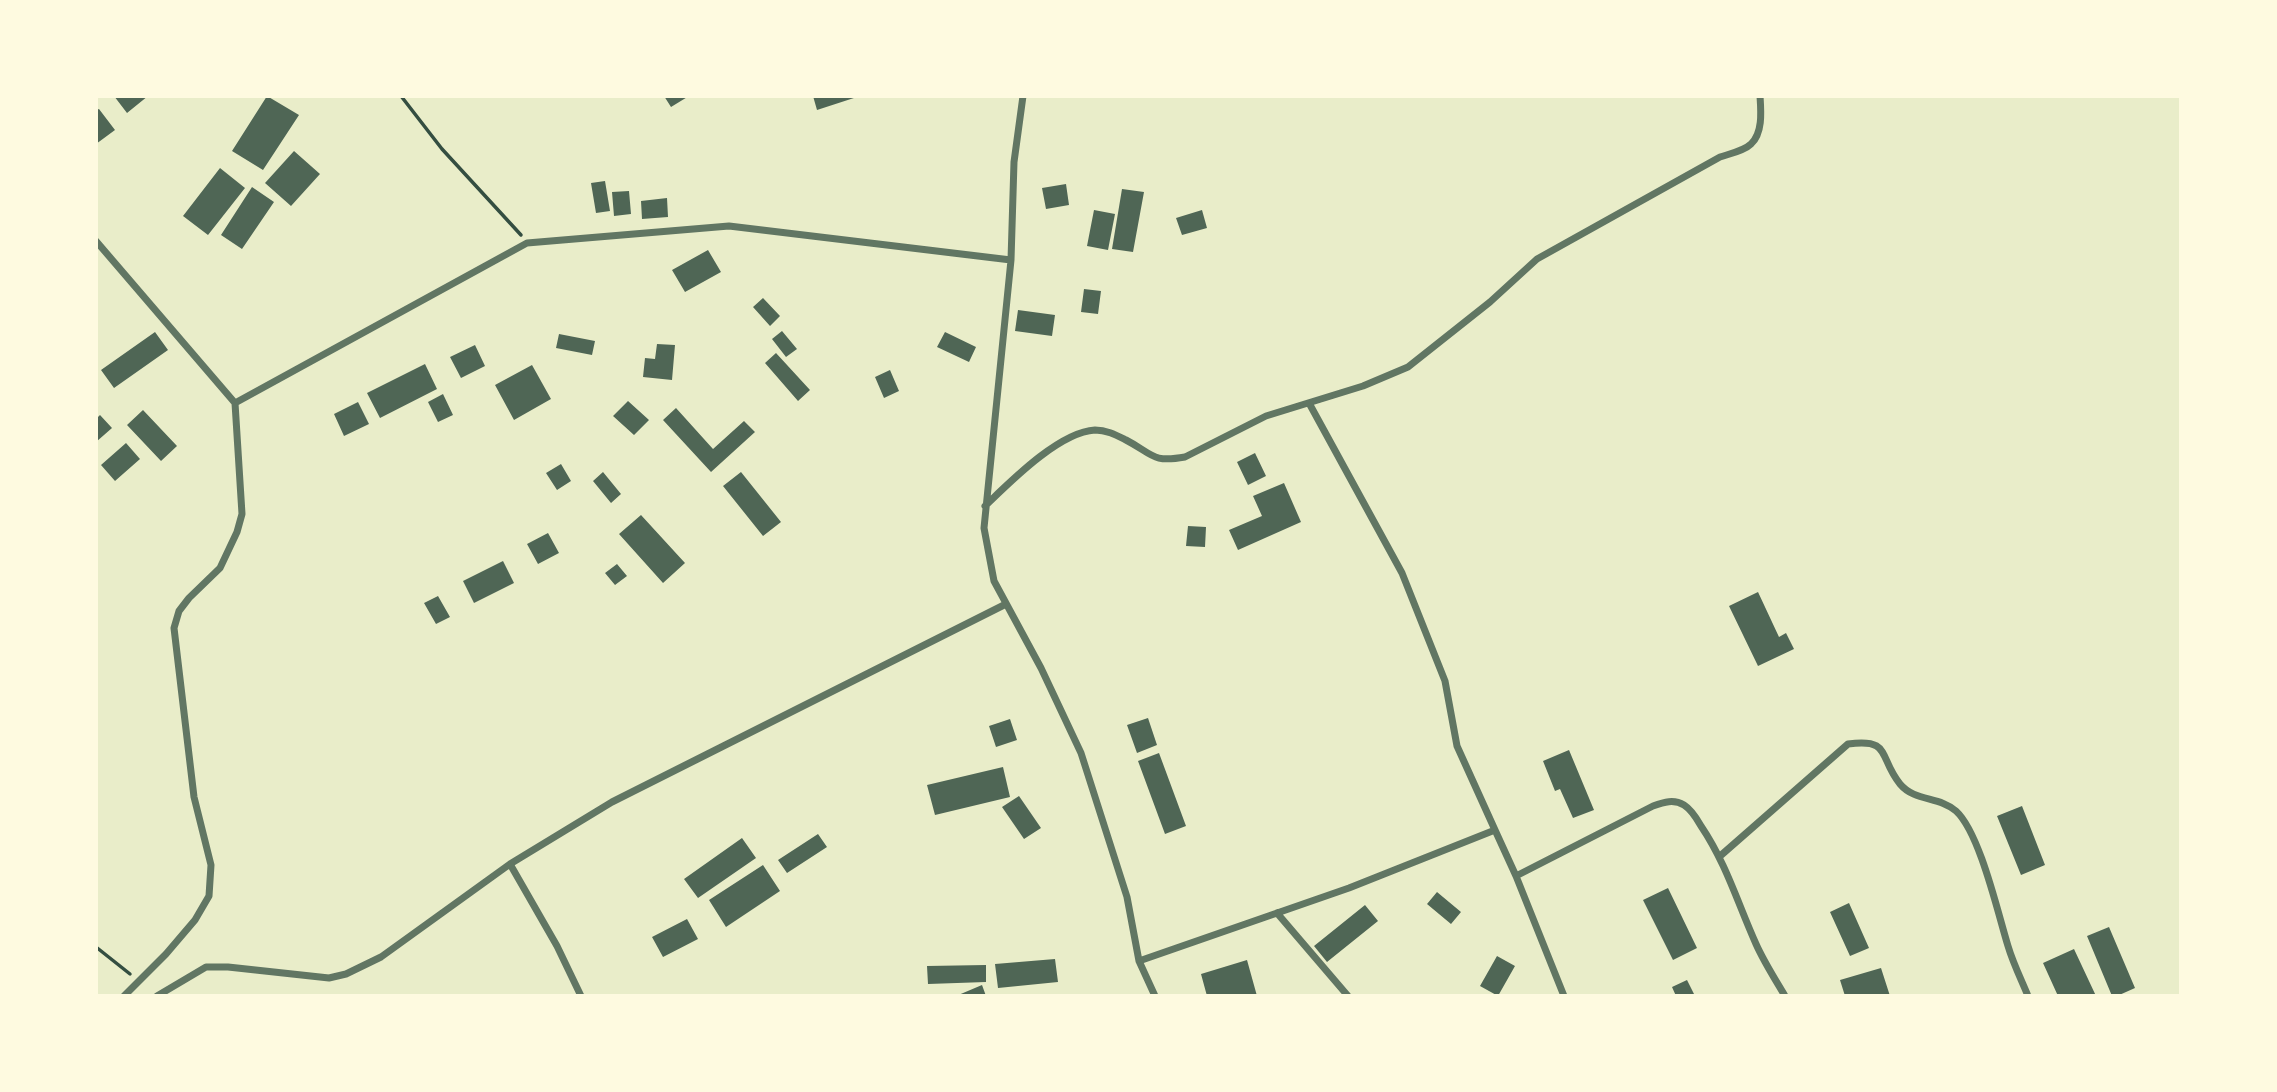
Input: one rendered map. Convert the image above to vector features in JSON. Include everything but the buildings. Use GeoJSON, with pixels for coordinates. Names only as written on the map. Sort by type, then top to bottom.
{"type":"FeatureCollection","features":[{"type":"Feature","properties":{"kind":"street"},"geometry":{"type":"LineString","coordinates":[[1023,96],[1014,162],[1011,260],[984,528],[994,581],[1041,668],[1081,753],[1127,897],[1139,961],[1155,996]]}},
{"type":"Feature","properties":{"kind":"street"},"geometry":{"type":"LineString","coordinates":[[985,506],[1030,464],[1077,434],[1095,430],[1110,432],[1155,459],[1171,460],[1185,457],[1266,416],[1363,386],[1408,367],[1490,302],[1537,259],[1720,157],[1751,145],[1758,133],[1761,118],[1760,96]]}},
{"type":"Feature","properties":{"kind":"street"},"geometry":{"type":"LineString","coordinates":[[234,403],[527,243],[729,226],[1011,260]]}},
{"type":"Feature","properties":{"kind":"street"},"geometry":{"type":"LineString","coordinates":[[96,241],[234,403],[242,487],[242,513],[237,532],[220,568],[179,611],[174,628],[194,797],[211,865],[209,896],[195,920],[124,996]]}},
{"type":"Feature","properties":{"kind":"street"},"geometry":{"type":"LineString","coordinates":[[1309,403],[1402,573],[1445,681],[1457,746],[1516,876],[1564,996]]}},
{"type":"Feature","properties":{"kind":"street"},"geometry":{"type":"LineString","coordinates":[[157,996],[206,967],[329,978],[346,974],[381,957],[510,864],[612,802],[1006,604]]}},
{"type":"Feature","properties":{"kind":"street"},"geometry":{"type":"LineString","coordinates":[[1719,857],[1848,744],[1867,741],[1879,747],[1899,783],[1911,794],[1943,803],[1958,812],[1968,827],[1985,867],[2009,949],[2028,996]]}},
{"type":"Feature","properties":{"kind":"street"},"geometry":{"type":"LineString","coordinates":[[1516,876],[1665,802],[1676,802],[1685,806],[1693,813],[1719,857],[1757,946],[1785,996]]}},
{"type":"Feature","properties":{"kind":"street"},"geometry":{"type":"LineString","coordinates":[[1139,961],[1349,888],[1495,830]]}},
{"type":"Feature","properties":{"kind":"street"},"geometry":{"type":"LineString","coordinates":[[510,864],[557,946],[581,996]]}},
{"type":"Feature","properties":{"kind":"street"},"geometry":{"type":"LineString","coordinates":[[1277,913],[1348,996]]}},
{"type":"Feature","properties":{"kind":"path"},"geometry":{"type":"LineString","coordinates":[[401,96],[442,149],[527,243]]}},
{"type":"Feature","properties":{"kind":"path"},"geometry":{"type":"LineString","coordinates":[[96,947],[137,981]]}}]}
